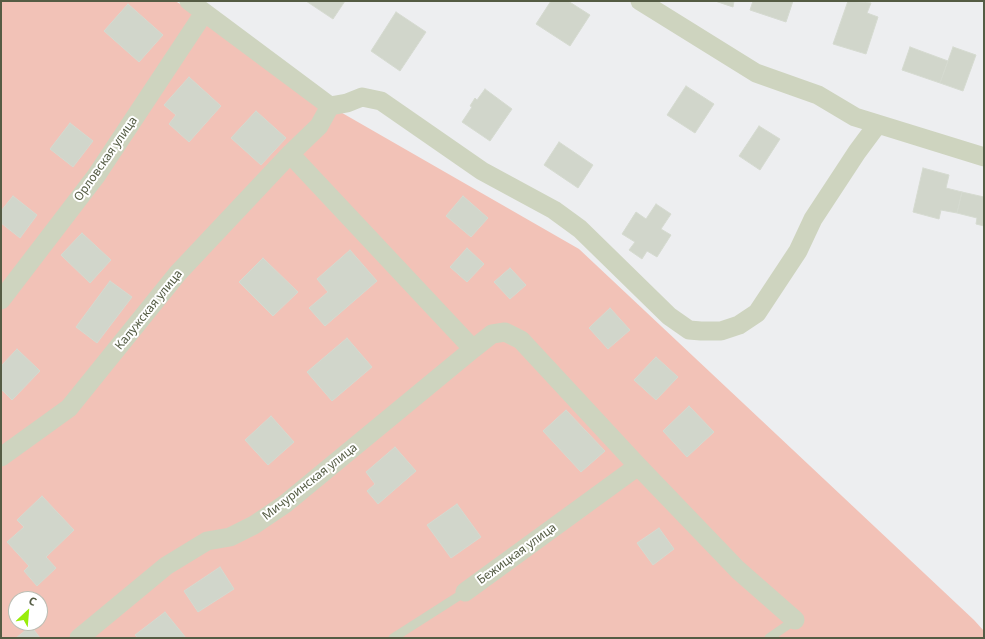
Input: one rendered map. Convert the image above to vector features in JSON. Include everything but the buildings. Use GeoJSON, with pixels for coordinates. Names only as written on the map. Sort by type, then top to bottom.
{"type":"FeatureCollection","features":[{"type":"Feature","properties":{"kind":"street"},"geometry":{"type":"LineString","coordinates":[[189,1],[330,106],[347,103],[362,97],[381,101],[482,171],[565,218],[580,229],[669,316],[690,330],[721,331],[739,325],[757,313],[798,252],[813,219],[857,152],[877,125]]}},
{"type":"Feature","properties":{"kind":"street"},"geometry":{"type":"LineString","coordinates":[[640,1],[756,73],[818,95],[855,117],[984,157]]}},
{"type":"Feature","properties":{"kind":"street","name":"Орловская улица"},"geometry":{"type":"LineString","coordinates":[[1,300],[96,176],[204,13]]}},
{"type":"Feature","properties":{"kind":"street","name":"Калужская улица"},"geometry":{"type":"LineString","coordinates":[[1,457],[69,408],[178,274],[290,154],[319,126],[330,106]]}},
{"type":"Feature","properties":{"kind":"street"},"geometry":{"type":"LineString","coordinates":[[290,154],[473,349]]}},
{"type":"Feature","properties":{"kind":"street","name":"Мичуринская улица"},"geometry":{"type":"LineString","coordinates":[[79,638],[166,566],[207,541],[230,537],[254,525],[285,504],[492,334],[505,332],[521,340],[638,466],[738,570],[795,620]]}},
{"type":"Feature","properties":{"kind":"street","name":"Бежицкая улица"},"geometry":{"type":"LineString","coordinates":[[465,592],[638,466]]}},
{"type":"Feature","properties":{"kind":"lane","name":"Бежицкая улица"},"geometry":{"type":"LineString","coordinates":[[393,638],[465,592]]}},
{"type":"Feature","properties":{"kind":"lane"},"geometry":{"type":"LineString","coordinates":[[769,638],[795,620]]}},
{"type":"Feature","properties":{"kind":"shaded area"},"geometry":{"type":"Polygon","coordinates":[[[1,1],[175,1],[202,16],[330,106],[579,249],[974,620],[984,631],[984,638],[1,638],[1,1]]]}}]}
